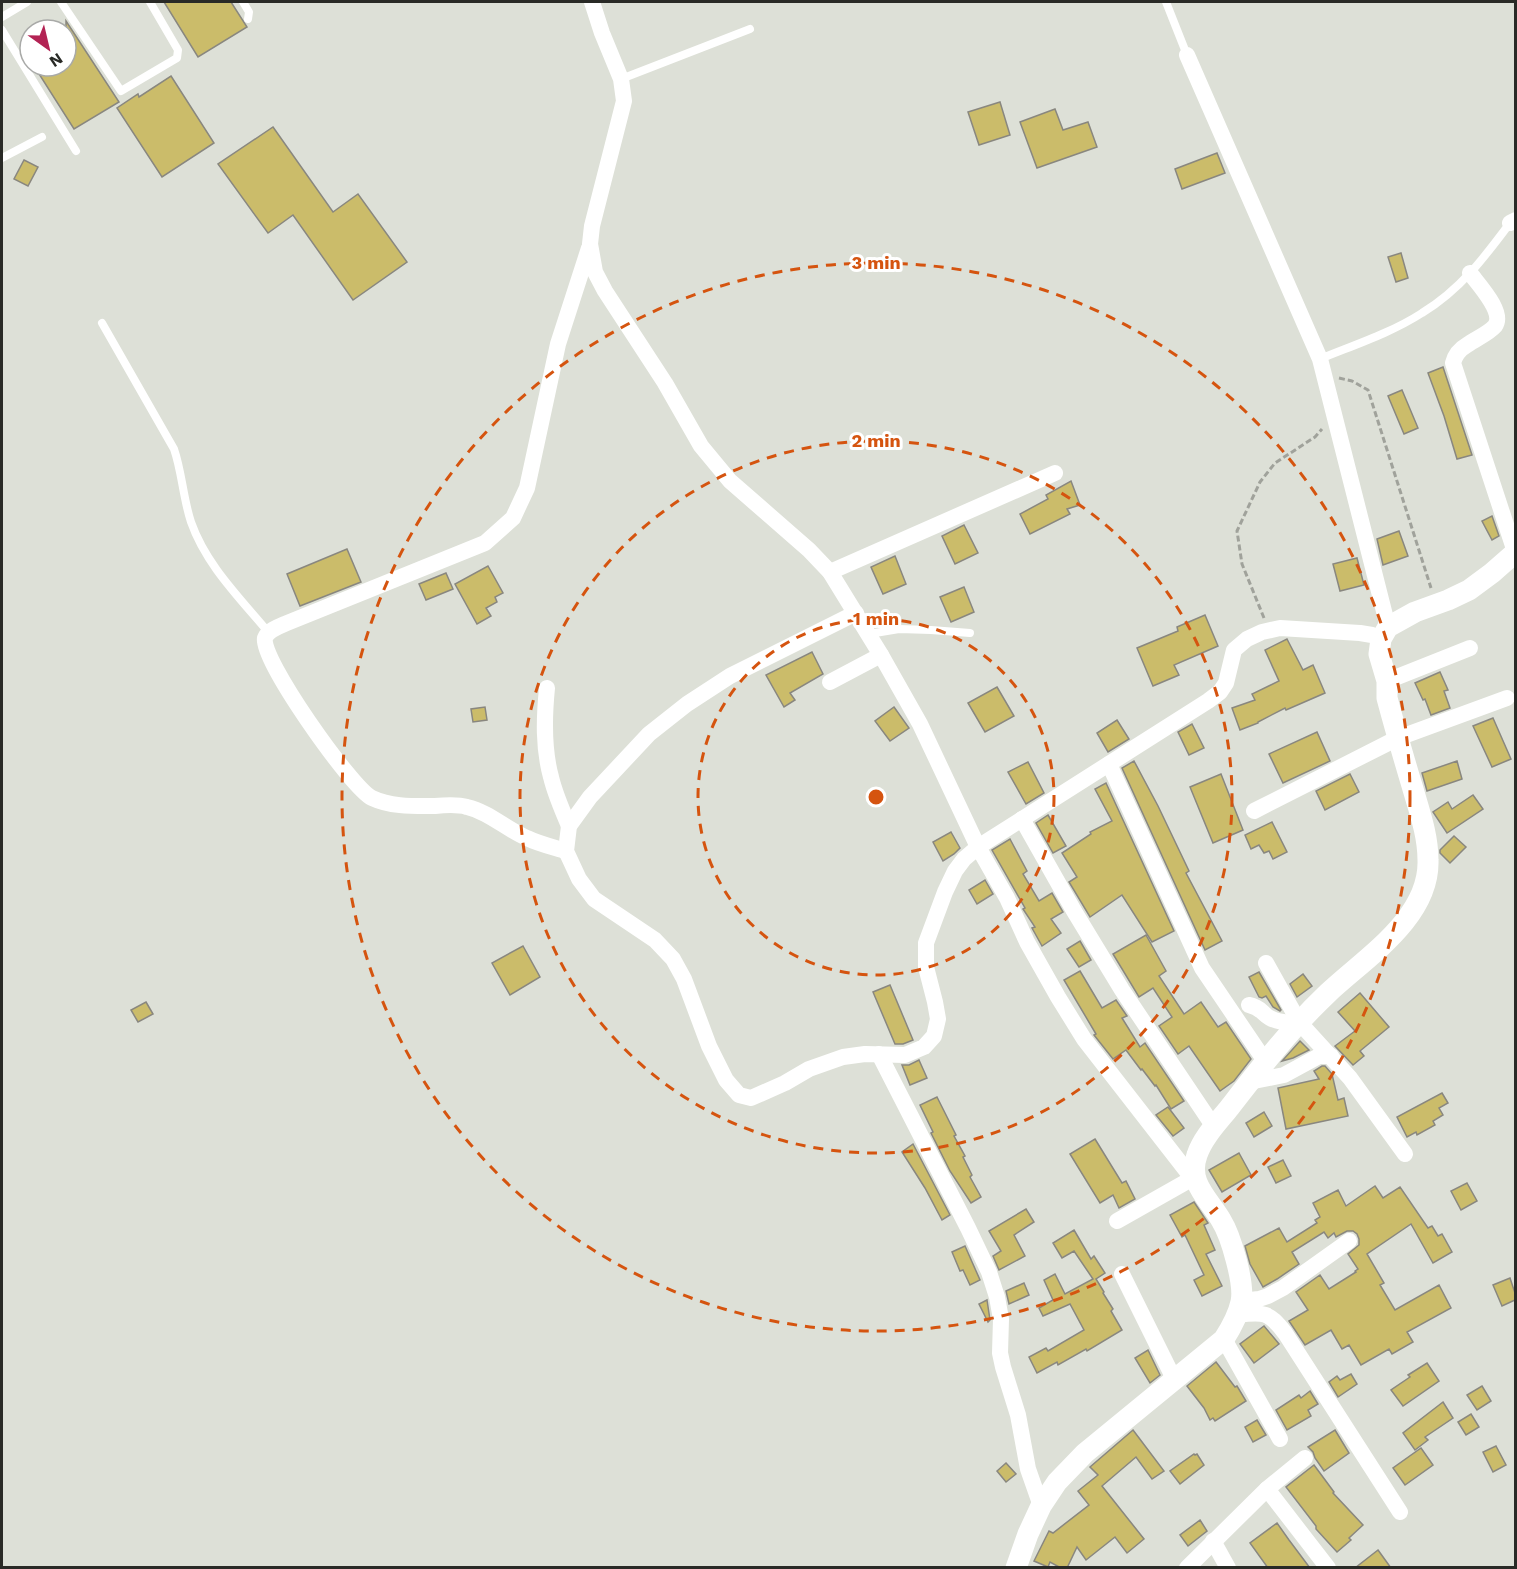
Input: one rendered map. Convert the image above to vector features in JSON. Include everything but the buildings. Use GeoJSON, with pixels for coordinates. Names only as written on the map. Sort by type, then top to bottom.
{"type":"FeatureCollection","features":[{"type":"Feature","properties":{"kind":"street"},"geometry":{"type":"LineString","coordinates":[[566,851],[527,838],[479,811],[464,806],[398,805],[370,797],[346,773],[295,701],[268,654],[265,643],[269,633],[287,623],[485,543],[513,518],[526,488],[558,344],[590,244],[592,226],[624,101],[621,79],[602,33],[595,2]]}},
{"type":"Feature","properties":{"kind":"street"},"geometry":{"type":"LineString","coordinates":[[1187,55],[1320,359],[1385,633],[1378,654],[1387,681],[1387,698],[1425,832],[1428,860],[1427,880],[1416,904],[1400,928],[1329,992],[1265,1061],[1197,1153],[1193,1167],[1194,1181]]}},
{"type":"Feature","properties":{"kind":"street"},"geometry":{"type":"LineString","coordinates":[[590,244],[595,272],[605,291],[665,383],[701,446],[730,481],[802,543],[830,572],[869,634],[920,724],[978,847],[1058,997],[1084,1039],[1194,1181],[1222,1221],[1231,1240],[1241,1283],[1239,1308],[1232,1327],[1224,1339],[1085,1453],[1058,1482],[1041,1506],[1016,1568]]}},
{"type":"Feature","properties":{"kind":"street"},"geometry":{"type":"LineString","coordinates":[[547,688],[544,718],[550,776],[569,826],[566,851],[579,879],[594,899],[655,940],[673,959],[684,979],[709,1046],[726,1080],[739,1095],[751,1098],[763,1094],[809,1069],[843,1057],[865,1054],[905,1055],[924,1047],[934,1036],[938,1019],[926,967],[926,942],[955,871],[964,859],[978,847],[1220,692],[1226,683],[1234,650],[1247,639],[1280,628],[1372,635],[1385,633],[1415,612],[1469,590],[1515,552],[1453,363],[1455,356],[1465,346],[1495,326],[1498,317],[1492,301],[1470,273]]}},
{"type":"Feature","properties":{"kind":"street"},"geometry":{"type":"LineString","coordinates":[[830,572],[1055,473]]}},
{"type":"Feature","properties":{"kind":"street"},"geometry":{"type":"LineString","coordinates":[[569,826],[590,797],[649,734],[687,704],[730,676],[856,613]]}},
{"type":"Feature","properties":{"kind":"street"},"geometry":{"type":"LineString","coordinates":[[1387,681],[1470,648]]}},
{"type":"Feature","properties":{"kind":"street"},"geometry":{"type":"LineString","coordinates":[[830,682],[881,655]]}},
{"type":"Feature","properties":{"kind":"street"},"geometry":{"type":"LineString","coordinates":[[1254,811],[1398,738],[1507,698]]}},
{"type":"Feature","properties":{"kind":"street"},"geometry":{"type":"LineString","coordinates":[[1109,764],[1202,968],[1265,1061]]}},
{"type":"Feature","properties":{"kind":"street"},"geometry":{"type":"LineString","coordinates":[[1023,819],[1074,911],[1116,980],[1214,1127]]}},
{"type":"Feature","properties":{"kind":"street"},"geometry":{"type":"LineString","coordinates":[[1266,963],[1299,1022],[1357,1086],[1405,1154]]}},
{"type":"Feature","properties":{"kind":"street"},"geometry":{"type":"LineString","coordinates":[[1249,1005],[1257,1006],[1270,1018],[1278,1021],[1299,1022]]}},
{"type":"Feature","properties":{"kind":"street"},"geometry":{"type":"LineString","coordinates":[[879,1054],[989,1272],[1001,1319],[1000,1353],[1003,1367],[1018,1415],[1028,1469],[1041,1506]]}},
{"type":"Feature","properties":{"kind":"street"},"geometry":{"type":"LineString","coordinates":[[1249,1082],[1284,1076],[1319,1056],[1331,1056]]}},
{"type":"Feature","properties":{"kind":"street"},"geometry":{"type":"LineString","coordinates":[[1117,1221],[1194,1181]]}},
{"type":"Feature","properties":{"kind":"street"},"geometry":{"type":"LineString","coordinates":[[1239,1308],[1283,1288],[1349,1241]]}},
{"type":"Feature","properties":{"kind":"street"},"geometry":{"type":"LineString","coordinates":[[1122,1274],[1174,1379]]}},
{"type":"Feature","properties":{"kind":"street"},"geometry":{"type":"LineString","coordinates":[[1239,1308],[1267,1315],[1285,1333],[1400,1512]]}},
{"type":"Feature","properties":{"kind":"street"},"geometry":{"type":"LineString","coordinates":[[1224,1339],[1280,1439]]}},
{"type":"Feature","properties":{"kind":"street"},"geometry":{"type":"LineString","coordinates":[[1186,1568],[1267,1490],[1305,1458]]}},
{"type":"Feature","properties":{"kind":"street"},"geometry":{"type":"LineString","coordinates":[[1267,1490],[1328,1568]]}},
{"type":"Feature","properties":{"kind":"street"},"geometry":{"type":"LineString","coordinates":[[1214,1541],[1228,1568]]}},
{"type":"Feature","properties":{"kind":"lane"},"geometry":{"type":"LineString","coordinates":[[2,17],[25,2]]}},
{"type":"Feature","properties":{"kind":"lane"},"geometry":{"type":"LineString","coordinates":[[61,2],[121,91],[177,58],[178,50],[150,2]]}},
{"type":"Feature","properties":{"kind":"lane"},"geometry":{"type":"LineString","coordinates":[[243,2],[249,12],[248,20]]}},
{"type":"Feature","properties":{"kind":"lane"},"geometry":{"type":"LineString","coordinates":[[1166,2],[1187,55]]}},
{"type":"Feature","properties":{"kind":"lane"},"geometry":{"type":"LineString","coordinates":[[621,79],[750,29]]}},
{"type":"Feature","properties":{"kind":"lane"},"geometry":{"type":"LineString","coordinates":[[2,30],[76,150]]}},
{"type":"Feature","properties":{"kind":"lane"},"geometry":{"type":"LineString","coordinates":[[2,158],[42,137]]}},
{"type":"Feature","properties":{"kind":"lane"},"geometry":{"type":"LineString","coordinates":[[1320,359],[1389,330],[1421,314],[1442,299],[1482,261],[1513,221]]}},
{"type":"Feature","properties":{"kind":"lane"},"geometry":{"type":"LineString","coordinates":[[102,324],[174,449],[190,520],[200,543],[223,579],[269,633]]}},
{"type":"Feature","properties":{"kind":"lane"},"geometry":{"type":"LineString","coordinates":[[869,634],[899,629],[970,633]]}},
{"type":"Feature","properties":{"kind":"path"},"geometry":{"type":"LineString","coordinates":[[1324,375],[1352,381],[1368,390],[1436,604]]}},
{"type":"Feature","properties":{"kind":"path"},"geometry":{"type":"LineString","coordinates":[[1269,630],[1242,564],[1237,531],[1260,482],[1275,463],[1315,437],[1335,415]]}}]}
